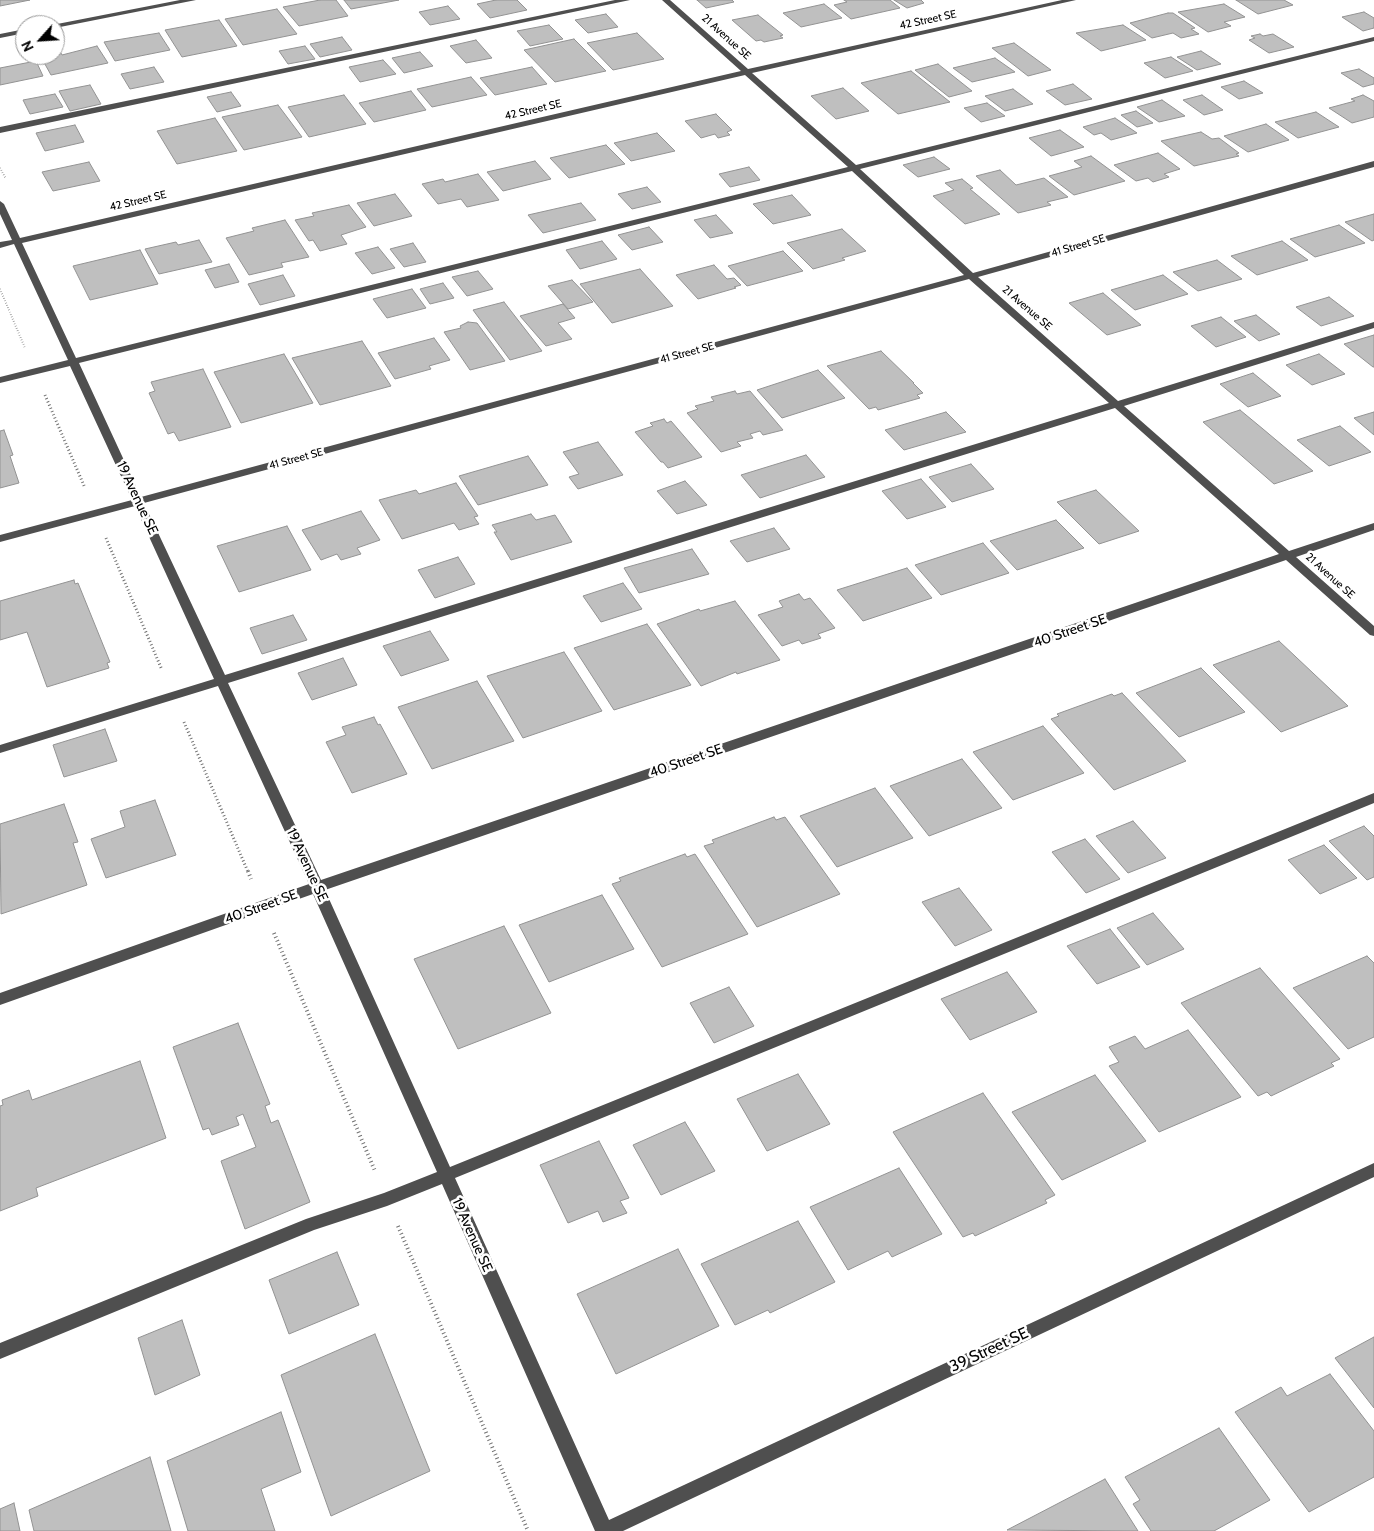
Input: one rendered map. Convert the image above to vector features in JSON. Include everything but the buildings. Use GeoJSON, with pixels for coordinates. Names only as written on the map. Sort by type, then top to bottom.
{"type":"FeatureCollection","features":[{"type":"Feature","properties":{"kind":"street"},"geometry":{"type":"LineString","coordinates":[[65,24],[192,0]]}},
{"type":"Feature","properties":{"kind":"street"},"geometry":{"type":"LineString","coordinates":[[0,130],[626,0]]}},
{"type":"Feature","properties":{"kind":"street","name":"21 Avenue SE"},"geometry":{"type":"LineString","coordinates":[[666,0],[854,168],[971,276],[1374,632]]}},
{"type":"Feature","properties":{"kind":"street","name":"42 Street SE"},"geometry":{"type":"LineString","coordinates":[[0,245],[746,72],[1072,0]]}},
{"type":"Feature","properties":{"kind":"street"},"geometry":{"type":"LineString","coordinates":[[0,36],[15,33]]}},
{"type":"Feature","properties":{"kind":"street"},"geometry":{"type":"LineString","coordinates":[[0,380],[1374,39]]}},
{"type":"Feature","properties":{"kind":"street","name":"41 Street SE"},"geometry":{"type":"LineString","coordinates":[[0,539],[971,276],[1374,164]]}},
{"type":"Feature","properties":{"kind":"street","name":"19 Avenue SE"},"geometry":{"type":"LineString","coordinates":[[0,204],[317,887],[605,1531]]}},
{"type":"Feature","properties":{"kind":"street"},"geometry":{"type":"LineString","coordinates":[[0,749],[1374,325]]}},
{"type":"Feature","properties":{"kind":"street","name":"40 Street SE"},"geometry":{"type":"LineString","coordinates":[[0,999],[317,887],[1374,526]]}},
{"type":"Feature","properties":{"kind":"street"},"geometry":{"type":"LineString","coordinates":[[0,1351],[311,1224],[387,1198],[445,1175],[1374,798]]}},
{"type":"Feature","properties":{"kind":"street","name":"39 Street SE"},"geometry":{"type":"LineString","coordinates":[[605,1531],[1374,1170]]}}]}
